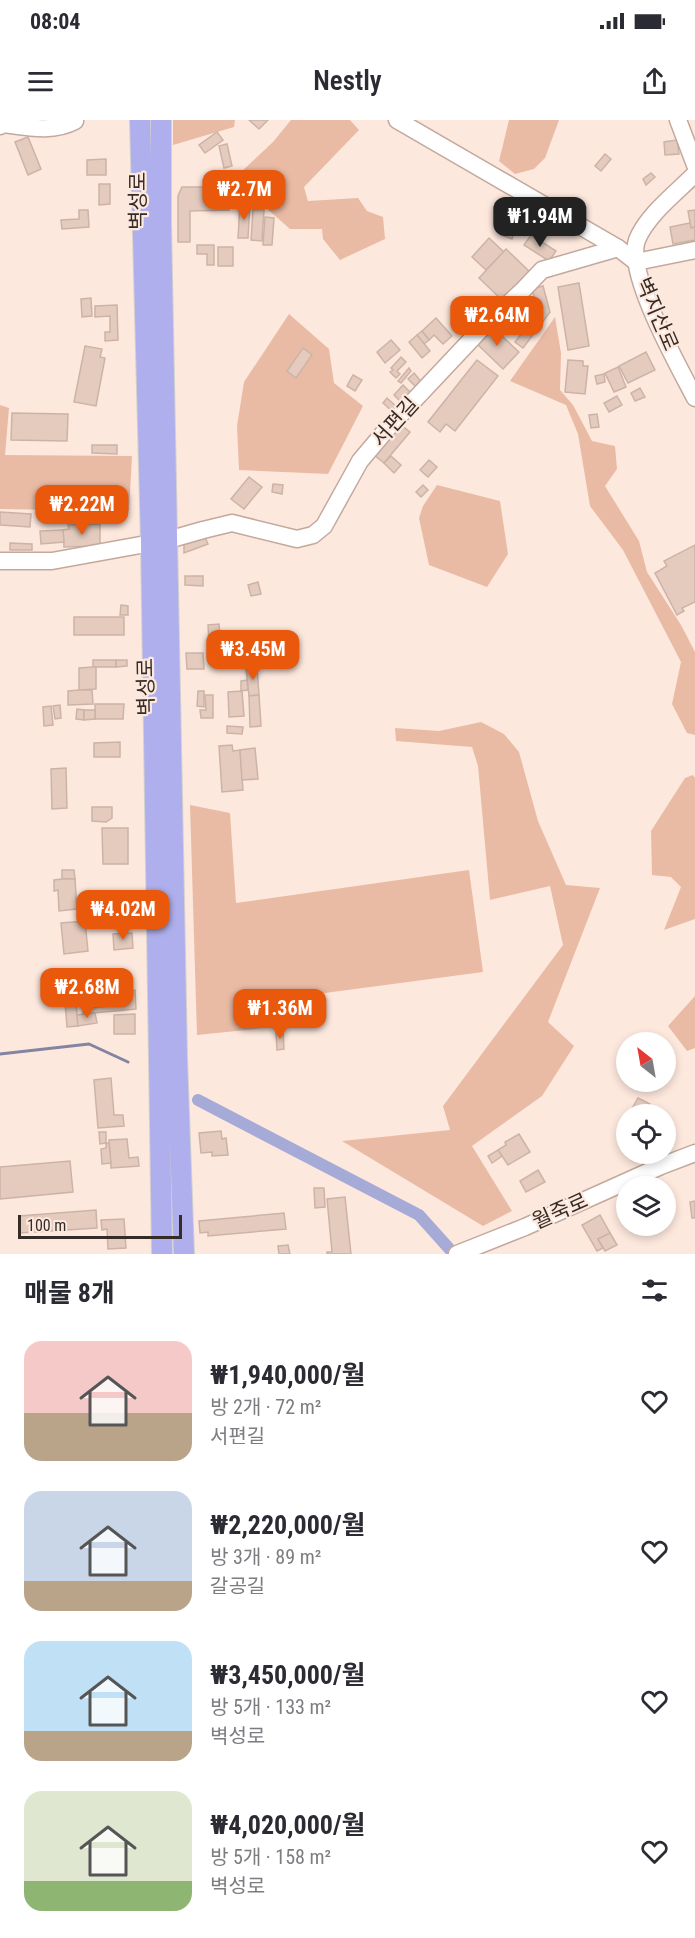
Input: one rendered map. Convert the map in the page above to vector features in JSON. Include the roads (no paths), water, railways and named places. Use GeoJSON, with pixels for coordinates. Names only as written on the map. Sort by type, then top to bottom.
{"type":"FeatureCollection","features":[{"type":"Feature","properties":{"kind":"main road","name":"벽성로"},"geometry":{"type":"LineString","coordinates":[[140,120],[159,542],[184,1254]]}},
{"type":"Feature","properties":{"kind":"main road","name":"벽성로"},"geometry":{"type":"LineString","coordinates":[[161,120],[159,542],[162,1254]]}},
{"type":"Feature","properties":{"kind":"street"},"geometry":{"type":"LineString","coordinates":[[397,120],[618,248],[636,262],[695,250]]}},
{"type":"Feature","properties":{"kind":"street"},"geometry":{"type":"LineString","coordinates":[[5,124],[44,129],[65,127],[75,122]]}},
{"type":"Feature","properties":{"kind":"street"},"geometry":{"type":"LineString","coordinates":[[685,125],[695,165]]}},
{"type":"Feature","properties":{"kind":"street"},"geometry":{"type":"LineString","coordinates":[[636,262],[637,241],[650,219],[695,174]]}},
{"type":"Feature","properties":{"kind":"street","name":"서편길"},"geometry":{"type":"LineString","coordinates":[[0,561],[52,561],[159,542],[232,523],[297,538],[313,535],[324,526],[360,461],[380,437],[484,326],[542,270],[618,248]]}},
{"type":"Feature","properties":{"kind":"street","name":"벽지산로"},"geometry":{"type":"LineString","coordinates":[[636,262],[651,310],[695,398]]}},
{"type":"Feature","properties":{"kind":"street","name":"월죽로"},"geometry":{"type":"LineString","coordinates":[[457,1254],[695,1153]]}},
{"type":"Feature","properties":{"kind":"waterway"},"geometry":{"type":"LineString","coordinates":[[0,1054],[89,1044],[128,1062]]}},
{"type":"Feature","properties":{"kind":"waterway"},"geometry":{"type":"LineString","coordinates":[[198,1100],[419,1215],[454,1254]]}}]}
